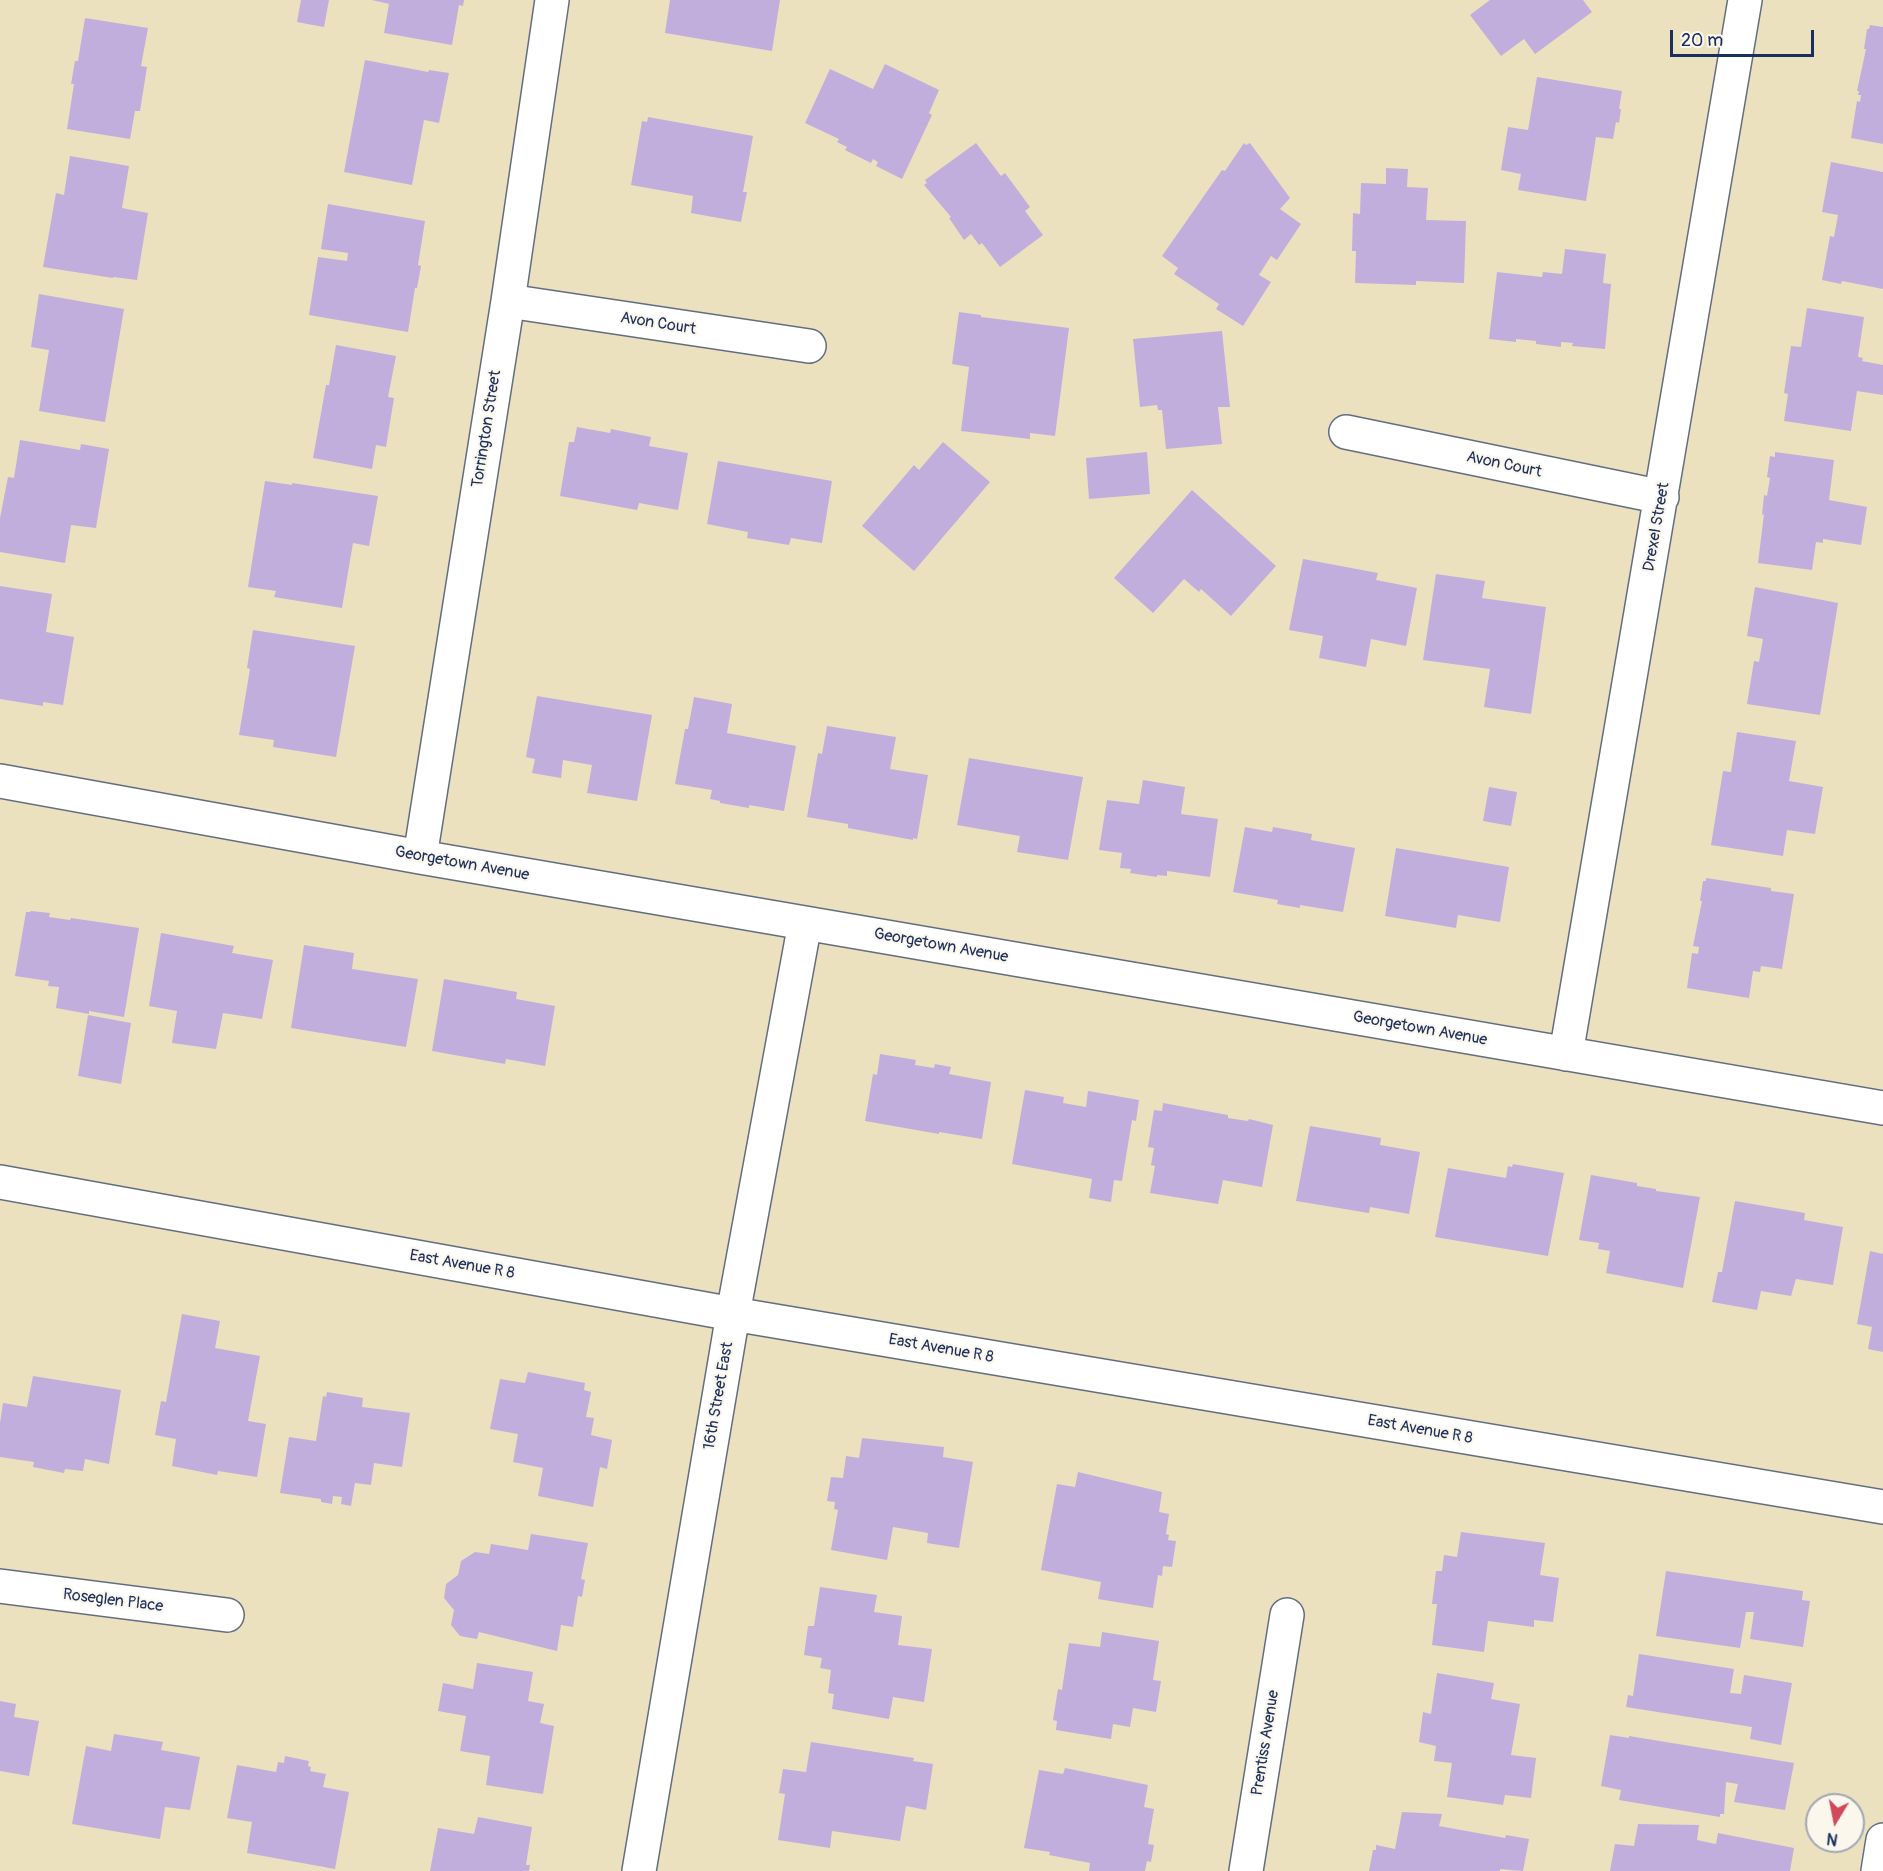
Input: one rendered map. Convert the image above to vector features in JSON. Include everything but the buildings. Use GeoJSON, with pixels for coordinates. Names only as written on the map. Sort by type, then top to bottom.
{"type":"FeatureCollection","features":[{"type":"Feature","properties":{"kind":"street","name":"Torrington Street"},"geometry":{"type":"LineString","coordinates":[[420,857],[508,301],[552,0]]}},
{"type":"Feature","properties":{"kind":"street","name":"Drexel Street"},"geometry":{"type":"LineString","coordinates":[[1566,1054],[1745,0]]}},
{"type":"Feature","properties":{"kind":"street","name":"Avon Court"},"geometry":{"type":"LineString","coordinates":[[508,301],[809,346]]}},
{"type":"Feature","properties":{"kind":"street","name":"Avon Court"},"geometry":{"type":"LineString","coordinates":[[1346,432],[1662,497]]}},
{"type":"Feature","properties":{"kind":"street","name":"Georgetown Avenue"},"geometry":{"type":"LineString","coordinates":[[0,782],[420,857],[1883,1108]]}},
{"type":"Feature","properties":{"kind":"street","name":"16th Street East"},"geometry":{"type":"LineString","coordinates":[[639,1871],[733,1314],[805,923]]}},
{"type":"Feature","properties":{"kind":"street","name":"East Avenue R 8"},"geometry":{"type":"LineString","coordinates":[[0,1182],[733,1314],[1883,1507]]}},
{"type":"Feature","properties":{"kind":"street","name":"Roseglen Place"},"geometry":{"type":"LineString","coordinates":[[0,1586],[227,1615]]}},
{"type":"Feature","properties":{"kind":"street","name":"Prentiss Avenue"},"geometry":{"type":"LineString","coordinates":[[1246,1871],[1287,1615]]}},
{"type":"Feature","properties":{"kind":"street"},"geometry":{"type":"LineString","coordinates":[[1878,1871],[1883,1840]]}}]}
